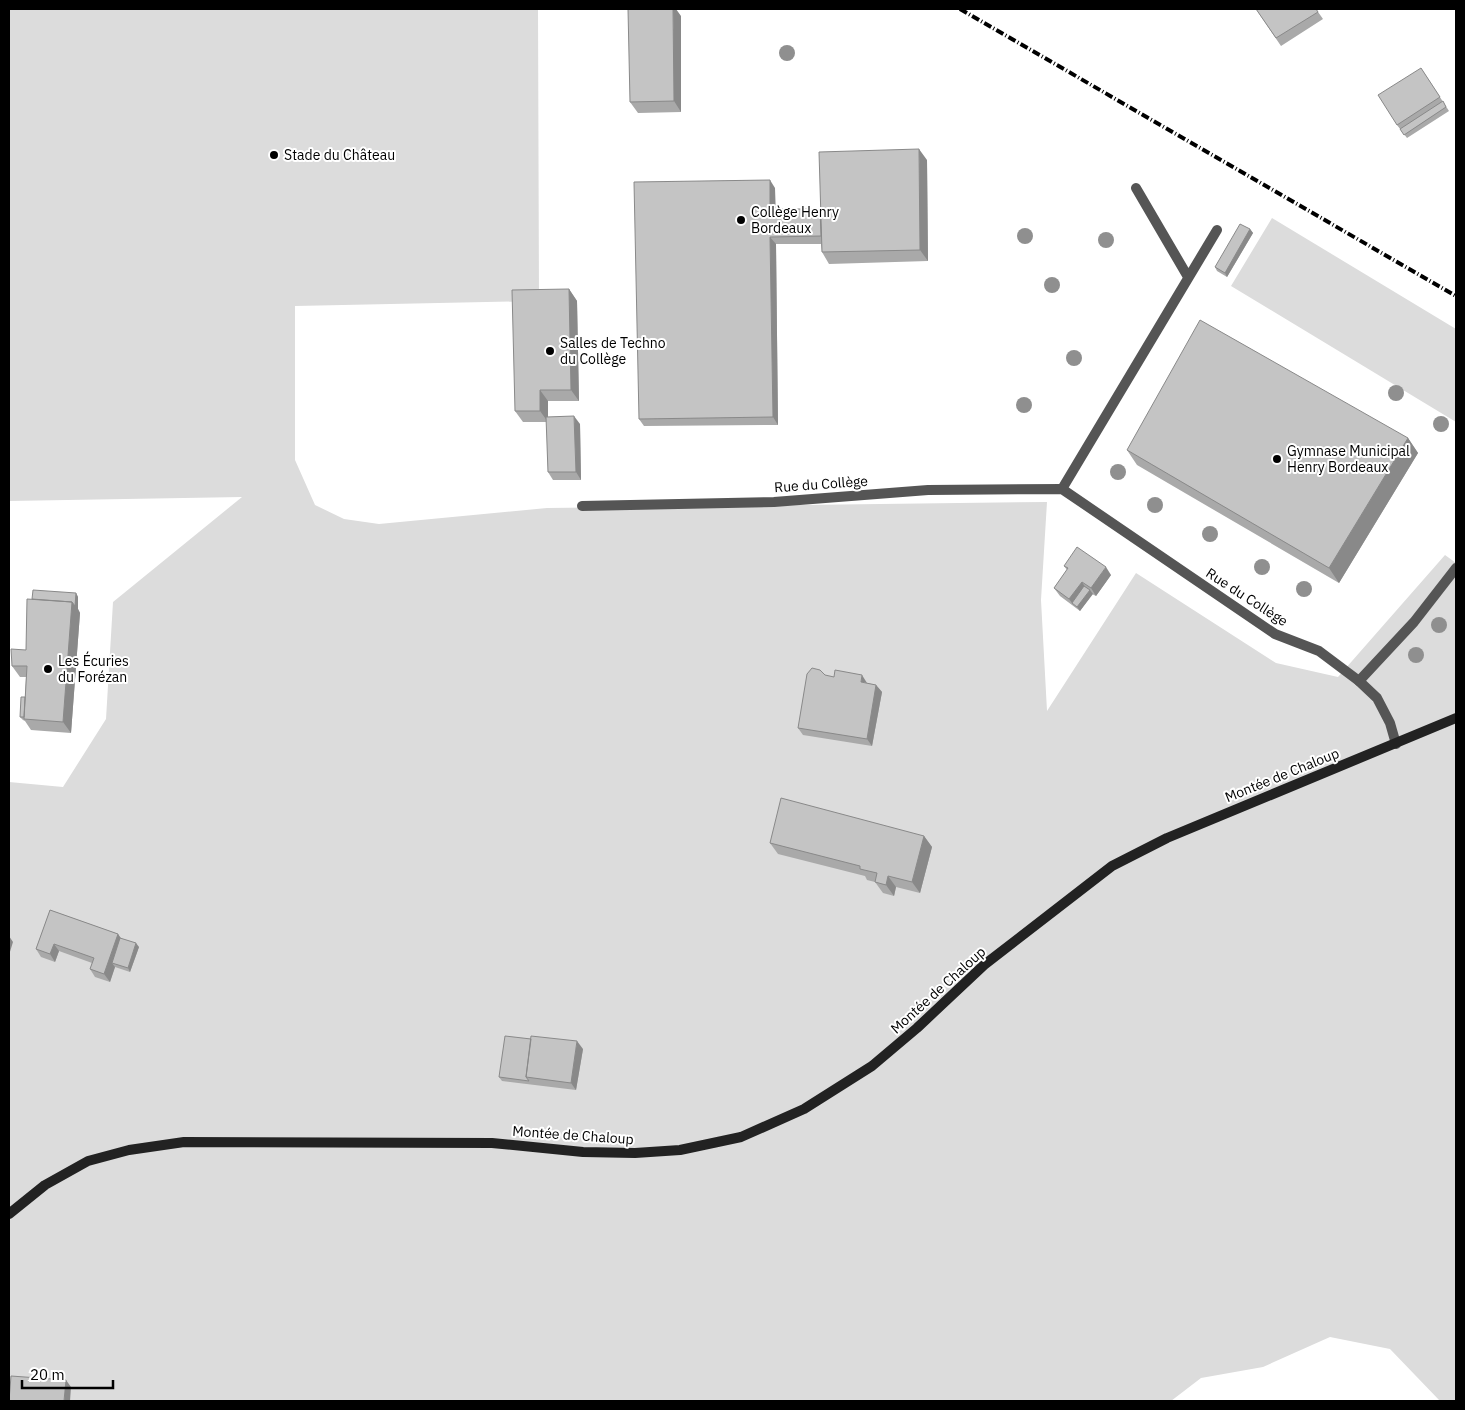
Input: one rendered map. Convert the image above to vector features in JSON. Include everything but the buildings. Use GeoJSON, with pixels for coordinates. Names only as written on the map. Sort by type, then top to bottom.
{"type":"FeatureCollection","features":[{"type":"Feature","properties":{"kind":"main road","name":"Montée de Chaloup"},"geometry":{"type":"LineString","coordinates":[[9,1214],[45,1185],[88,1161],[129,1150],[184,1142],[492,1143],[584,1152],[635,1153],[680,1150],[741,1137],[804,1109],[872,1066],[917,1028],[984,965],[1112,866],[1167,838],[1456,718]]}},
{"type":"Feature","properties":{"kind":"street"},"geometry":{"type":"LineString","coordinates":[[1136,188],[1188,277]]}},
{"type":"Feature","properties":{"kind":"street"},"geometry":{"type":"LineString","coordinates":[[1062,489],[1217,230]]}},
{"type":"Feature","properties":{"kind":"street","name":"Rue du Collège"},"geometry":{"type":"LineString","coordinates":[[582,506],[774,502],[928,490],[1062,489],[1276,634],[1319,652],[1359,681],[1377,698],[1390,723],[1396,744]]}},
{"type":"Feature","properties":{"kind":"street"},"geometry":{"type":"LineString","coordinates":[[1359,681],[1414,622],[1456,568]]}},
{"type":"Feature","properties":{"kind":"shaded area"},"geometry":{"type":"Polygon","coordinates":[[[9,9],[538,9],[539,301],[295,306],[295,460],[315,505],[344,519],[379,524],[547,508],[1047,502],[1041,600],[1047,711],[1136,573],[1276,663],[1338,677],[1445,555],[1456,563],[1456,1401],[1440,1401],[1390,1349],[1330,1337],[1263,1367],[1201,1378],[1171,1401],[9,1401],[9,782],[63,787],[106,719],[113,602],[242,497],[9,501],[9,9]]]}},
{"type":"Feature","properties":{"kind":"shaded area"},"geometry":{"type":"Polygon","coordinates":[[[1272,218],[1456,329],[1456,422],[1231,286],[1272,218]]]}},
{"type":"Feature","properties":{"kind":"railway"},"geometry":{"type":"LineString","coordinates":[[960,9],[1456,296]]}},
{"type":"Feature","properties":{"kind":"place","name":"Stade du Château"},"geometry":{"type":"Point","coordinates":[274,155]}},
{"type":"Feature","properties":{"kind":"place","name":"Collège Henry Bordeaux"},"geometry":{"type":"Point","coordinates":[741,220]}},
{"type":"Feature","properties":{"kind":"place","name":"Salles de Techno du Collège"},"geometry":{"type":"Point","coordinates":[550,351]}},
{"type":"Feature","properties":{"kind":"place","name":"Gymnase Municipal Henry Bordeaux"},"geometry":{"type":"Point","coordinates":[1277,459]}},
{"type":"Feature","properties":{"kind":"place","name":"Les Écuries du Forézan"},"geometry":{"type":"Point","coordinates":[48,669]}}]}
